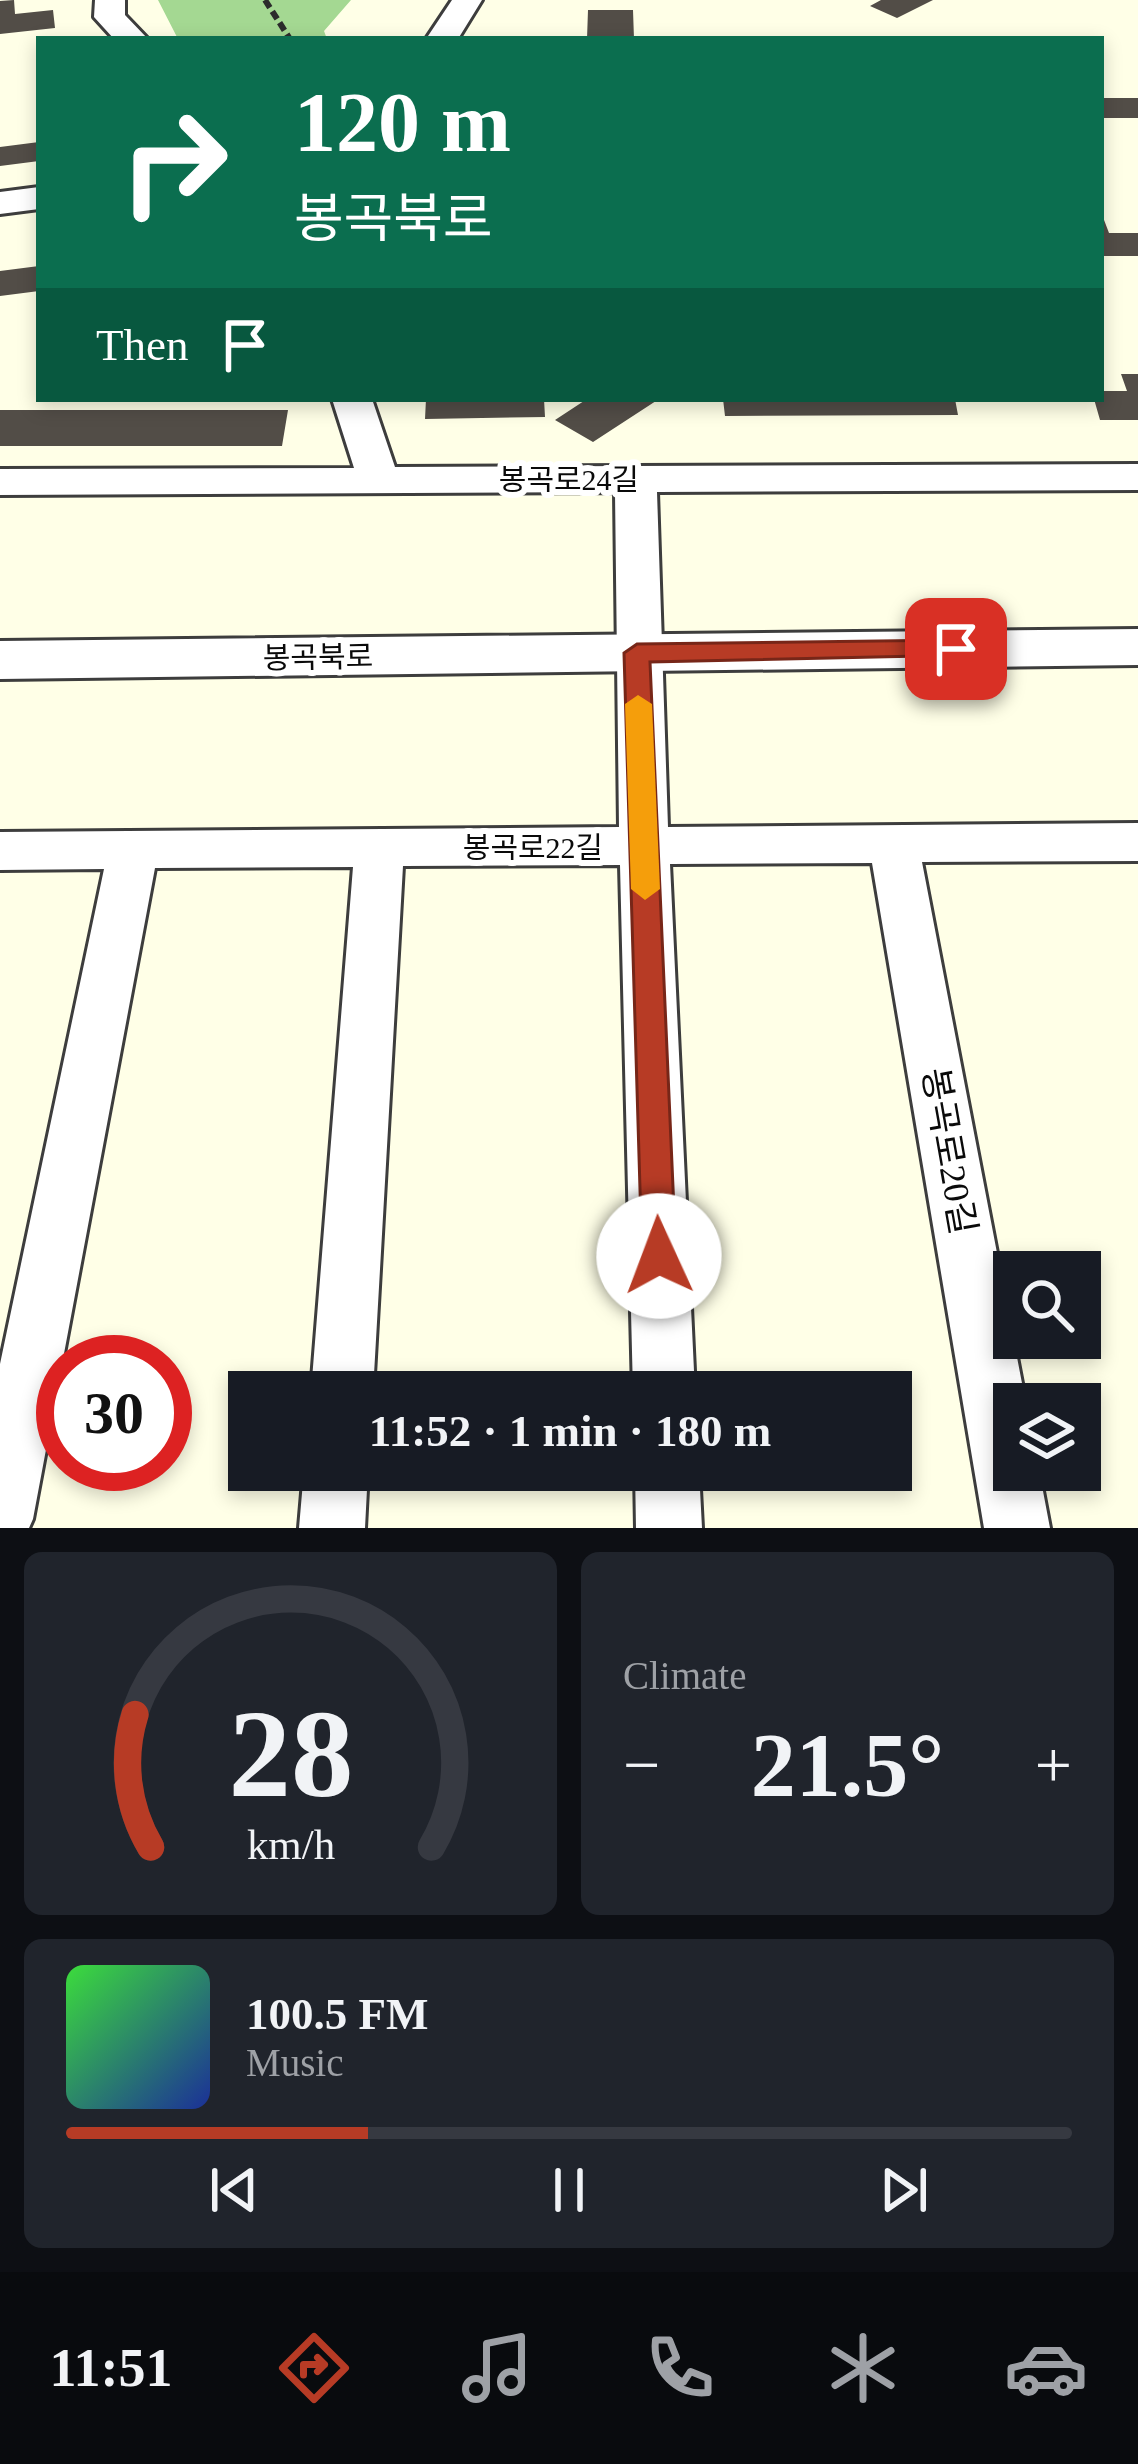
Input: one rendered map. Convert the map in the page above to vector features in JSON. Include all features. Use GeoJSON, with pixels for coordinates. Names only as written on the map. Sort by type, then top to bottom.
{"type":"FeatureCollection","features":[{"type":"Feature","properties":{"kind":"street"},"geometry":{"type":"LineString","coordinates":[[110,0],[109,17],[129,36]]}},
{"type":"Feature","properties":{"kind":"street"},"geometry":{"type":"LineString","coordinates":[[444,36],[467,0]]}},
{"type":"Feature","properties":{"kind":"street"},"geometry":{"type":"LineString","coordinates":[[0,203],[36,198]]}},
{"type":"Feature","properties":{"kind":"street"},"geometry":{"type":"LineString","coordinates":[[353,402],[380,480]]}},
{"type":"Feature","properties":{"kind":"street","name":"봉곡로24길"},"geometry":{"type":"LineString","coordinates":[[0,482],[1138,477]]}},
{"type":"Feature","properties":{"kind":"street"},"geometry":{"type":"LineString","coordinates":[[636,479],[637,653],[663,1371]]}},
{"type":"Feature","properties":{"kind":"street","name":"봉곡북로"},"geometry":{"type":"LineString","coordinates":[[0,660],[1138,646]]}},
{"type":"Feature","properties":{"kind":"street","name":"봉곡로22길"},"geometry":{"type":"LineString","coordinates":[[0,851],[894,844],[1135,852]]}},
{"type":"Feature","properties":{"kind":"street","name":"봉곡로20길"},"geometry":{"type":"LineString","coordinates":[[894,844],[1017,1528]]}},
{"type":"Feature","properties":{"kind":"street"},"geometry":{"type":"LineString","coordinates":[[343,1371],[380,848]]}},
{"type":"Feature","properties":{"kind":"street"},"geometry":{"type":"LineString","coordinates":[[0,1519],[133,850]]}},
{"type":"Feature","properties":{"kind":"street"},"geometry":{"type":"LineString","coordinates":[[332,1528],[335,1491]]}},
{"type":"Feature","properties":{"kind":"street"},"geometry":{"type":"LineString","coordinates":[[668,1491],[669,1528]]}},
{"type":"Feature","properties":{"kind":"path"},"geometry":{"type":"LineString","coordinates":[[265,0],[288,36]]}},
{"type":"Feature","properties":{"kind":"green space"},"geometry":{"type":"Polygon","coordinates":[[[158,0],[351,0],[324,31],[326,36],[176,36],[158,0]]]}},
{"type":"Feature","properties":{"kind":"building"},"geometry":{"type":"Polygon","coordinates":[[[14,0],[15,14],[53,10],[55,28],[0,34],[0,1],[14,0]]]}},
{"type":"Feature","properties":{"kind":"building"},"geometry":{"type":"Polygon","coordinates":[[[881,0],[933,0],[897,18],[870,6],[881,0]]]}},
{"type":"Feature","properties":{"kind":"building"},"geometry":{"type":"Polygon","coordinates":[[[588,10],[633,10],[634,36],[587,36],[588,10]]]}},
{"type":"Feature","properties":{"kind":"building"},"geometry":{"type":"Polygon","coordinates":[[[1104,98],[1138,98],[1138,118],[1104,118],[1104,98]]]}},
{"type":"Feature","properties":{"kind":"building"},"geometry":{"type":"Polygon","coordinates":[[[36,142],[36,161],[0,166],[0,147],[36,142]]]}},
{"type":"Feature","properties":{"kind":"building"},"geometry":{"type":"Polygon","coordinates":[[[1104,220],[1109,233],[1138,233],[1138,256],[1104,256],[1104,220]]]}},
{"type":"Feature","properties":{"kind":"building"},"geometry":{"type":"Polygon","coordinates":[[[36,266],[36,291],[0,296],[0,271],[36,266]]]}},
{"type":"Feature","properties":{"kind":"building"},"geometry":{"type":"Polygon","coordinates":[[[1121,374],[1138,374],[1138,420],[1100,420],[1095,402],[1104,402],[1104,391],[1127,391],[1121,374]]]}},
{"type":"Feature","properties":{"kind":"building"},"geometry":{"type":"Polygon","coordinates":[[[426,402],[544,402],[545,417],[425,419],[426,402]]]}},
{"type":"Feature","properties":{"kind":"building"},"geometry":{"type":"Polygon","coordinates":[[[582,402],[654,402],[593,442],[555,420],[582,402]]]}},
{"type":"Feature","properties":{"kind":"building"},"geometry":{"type":"Polygon","coordinates":[[[723,402],[956,402],[958,415],[725,416],[723,402]]]}},
{"type":"Feature","properties":{"kind":"building"},"geometry":{"type":"Polygon","coordinates":[[[0,410],[288,410],[282,446],[0,446],[0,410]]]}},
{"type":"Feature","properties":{"kind":"slow traffic"},"geometry":{"type":"LineString","coordinates":[[638,704],[645,889]]}},
{"type":"Feature","properties":{"kind":"route"},"geometry":{"type":"LineString","coordinates":[[659,1256],[637,653],[956,649]]}}]}
